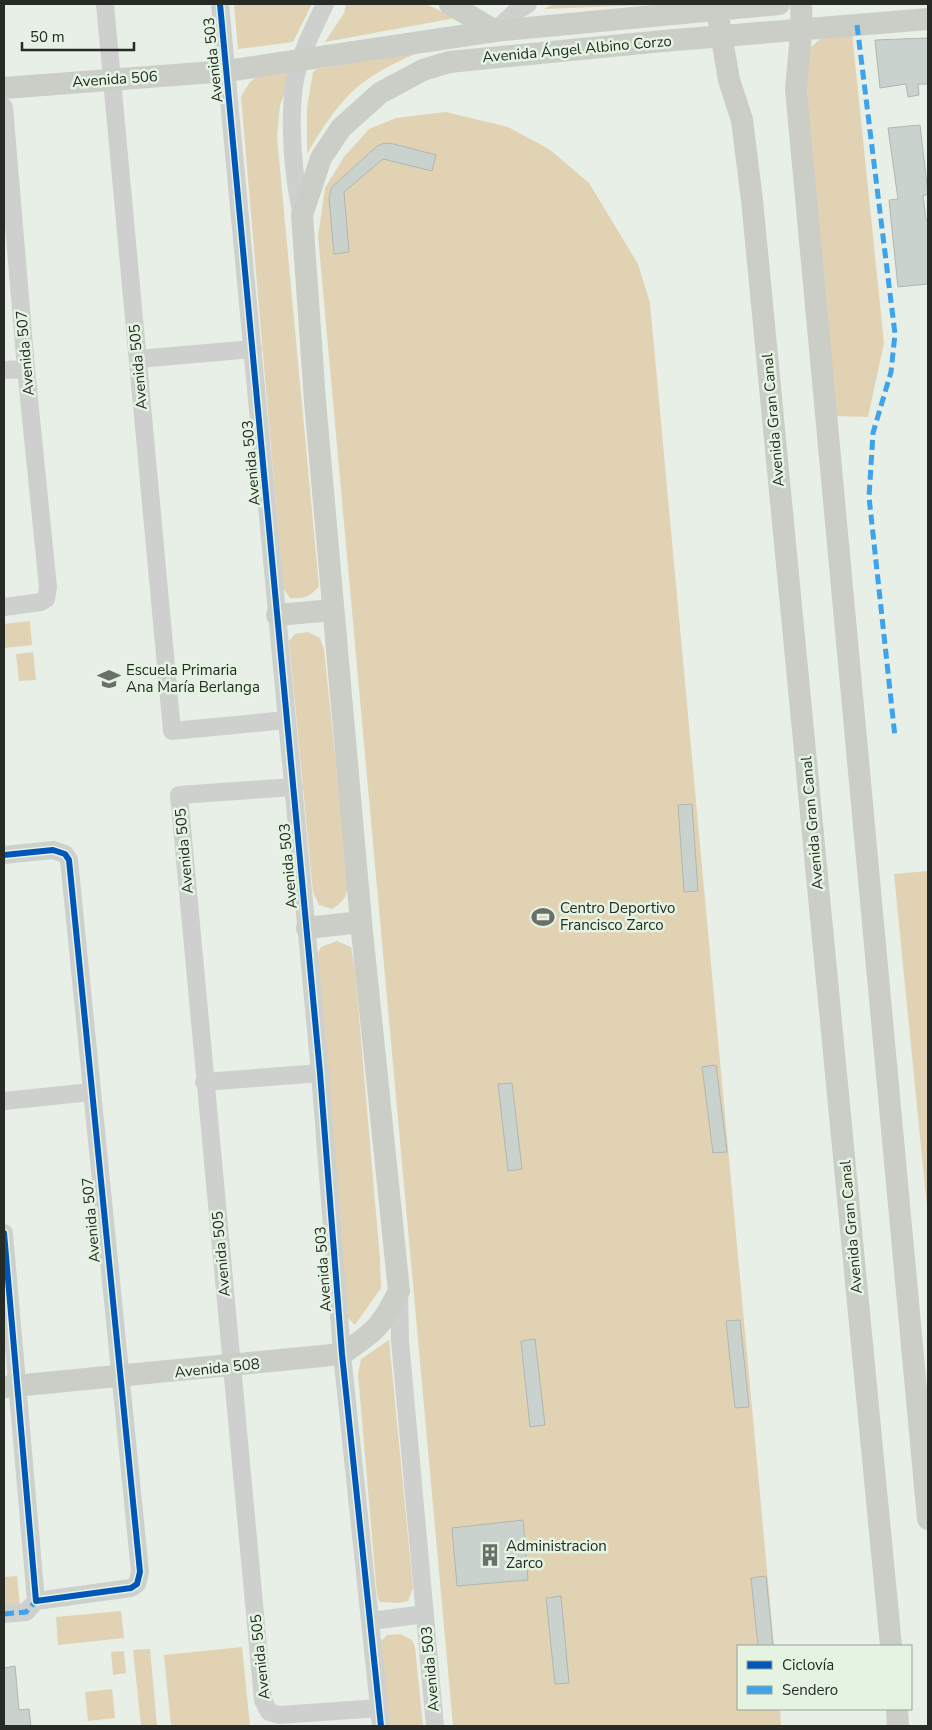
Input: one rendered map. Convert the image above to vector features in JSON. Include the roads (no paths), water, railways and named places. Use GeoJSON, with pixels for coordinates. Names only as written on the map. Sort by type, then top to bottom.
{"type":"FeatureCollection","features":[{"type":"Feature","properties":{"kind":"main road"},"geometry":{"type":"LineString","coordinates":[[450,4],[495,31]]}},
{"type":"Feature","properties":{"kind":"main road","name":"Avenida Ángel Albino Corzo"},"geometry":{"type":"LineString","coordinates":[[227,71],[495,31],[666,9],[779,4]]}},
{"type":"Feature","properties":{"kind":"main road"},"geometry":{"type":"LineString","coordinates":[[801,4],[803,29],[798,55],[796,89],[928,1519]]}},
{"type":"Feature","properties":{"kind":"main road","name":"Avenida Gran Canal"},"geometry":{"type":"LineString","coordinates":[[716,7],[729,80],[742,120],[752,200],[891,1645]]}},
{"type":"Feature","properties":{"kind":"main road","name":"Avenida Ángel Albino Corzo"},"geometry":{"type":"LineString","coordinates":[[302,215],[321,158],[341,128],[380,93],[423,70],[449,62],[486,57],[928,19]]}},
{"type":"Feature","properties":{"kind":"main road","name":"Avenida 506"},"geometry":{"type":"LineString","coordinates":[[4,88],[227,71]]}},
{"type":"Feature","properties":{"kind":"main road","name":"Avenida 503"},"geometry":{"type":"LineString","coordinates":[[302,215],[333,610],[361,922],[399,1290]]}},
{"type":"Feature","properties":{"kind":"main road"},"geometry":{"type":"LineString","coordinates":[[277,615],[333,610]]}},
{"type":"Feature","properties":{"kind":"main road"},"geometry":{"type":"LineString","coordinates":[[307,928],[361,922]]}},
{"type":"Feature","properties":{"kind":"main road","name":"Avenida 508"},"geometry":{"type":"LineString","coordinates":[[10,1387],[119,1378],[342,1354],[372,1334],[384,1320],[399,1290]]}},
{"type":"Feature","properties":{"kind":"main road"},"geometry":{"type":"LineString","coordinates":[[897,1710],[898,1726]]}},
{"type":"Feature","properties":{"kind":"street","name":"Avenida 505"},"geometry":{"type":"LineString","coordinates":[[105,4],[110,80],[172,731],[287,720]]}},
{"type":"Feature","properties":{"kind":"street","name":"Avenida 503"},"geometry":{"type":"LineString","coordinates":[[220,4],[307,928],[342,1354],[381,1726]]}},
{"type":"Feature","properties":{"kind":"street","name":"Avenida 503"},"geometry":{"type":"LineString","coordinates":[[302,215],[296,188],[293,120],[294,86],[301,60],[325,4]]}},
{"type":"Feature","properties":{"kind":"street"},"geometry":{"type":"LineString","coordinates":[[495,31],[515,12],[528,4]]}},
{"type":"Feature","properties":{"kind":"street","name":"Avenida 507"},"geometry":{"type":"LineString","coordinates":[[4,107],[26,369],[48,587],[46,599],[34,604],[4,607]]}},
{"type":"Feature","properties":{"kind":"street"},"geometry":{"type":"LineString","coordinates":[[138,359],[253,349]]}},
{"type":"Feature","properties":{"kind":"street"},"geometry":{"type":"LineString","coordinates":[[4,370],[26,369]]}},
{"type":"Feature","properties":{"kind":"street","name":"Avenida 505"},"geometry":{"type":"LineString","coordinates":[[294,787],[179,795],[204,1082],[263,1700],[269,1712],[279,1715],[379,1708]]}},
{"type":"Feature","properties":{"kind":"street","name":"Avenida 507"},"geometry":{"type":"LineString","coordinates":[[4,855],[53,850],[65,854],[70,866],[119,1378],[140,1572],[137,1584],[124,1590],[36,1601]]}},
{"type":"Feature","properties":{"kind":"street"},"geometry":{"type":"LineString","coordinates":[[204,1082],[320,1073]]}},
{"type":"Feature","properties":{"kind":"street"},"geometry":{"type":"LineString","coordinates":[[4,1101],[91,1092]]}},
{"type":"Feature","properties":{"kind":"street"},"geometry":{"type":"LineString","coordinates":[[4,1233],[10,1387],[36,1601],[26,1612],[4,1614]]}},
{"type":"Feature","properties":{"kind":"street","name":"Avenida 503"},"geometry":{"type":"LineString","coordinates":[[399,1290],[400,1341],[435,1726]]}},
{"type":"Feature","properties":{"kind":"street"},"geometry":{"type":"LineString","coordinates":[[371,1621],[425,1614]]}},
{"type":"Feature","properties":{"kind":"place","name":"Escuela Primaria Ana María Berlanga"},"geometry":{"type":"Point","coordinates":[109,679]}},
{"type":"Feature","properties":{"kind":"place","name":"Centro Deportivo Francisco Zarco"},"geometry":{"type":"Point","coordinates":[543,917]}},
{"type":"Feature","properties":{"kind":"place","name":"Administracion Zarco"},"geometry":{"type":"Point","coordinates":[490,1555]}}]}
